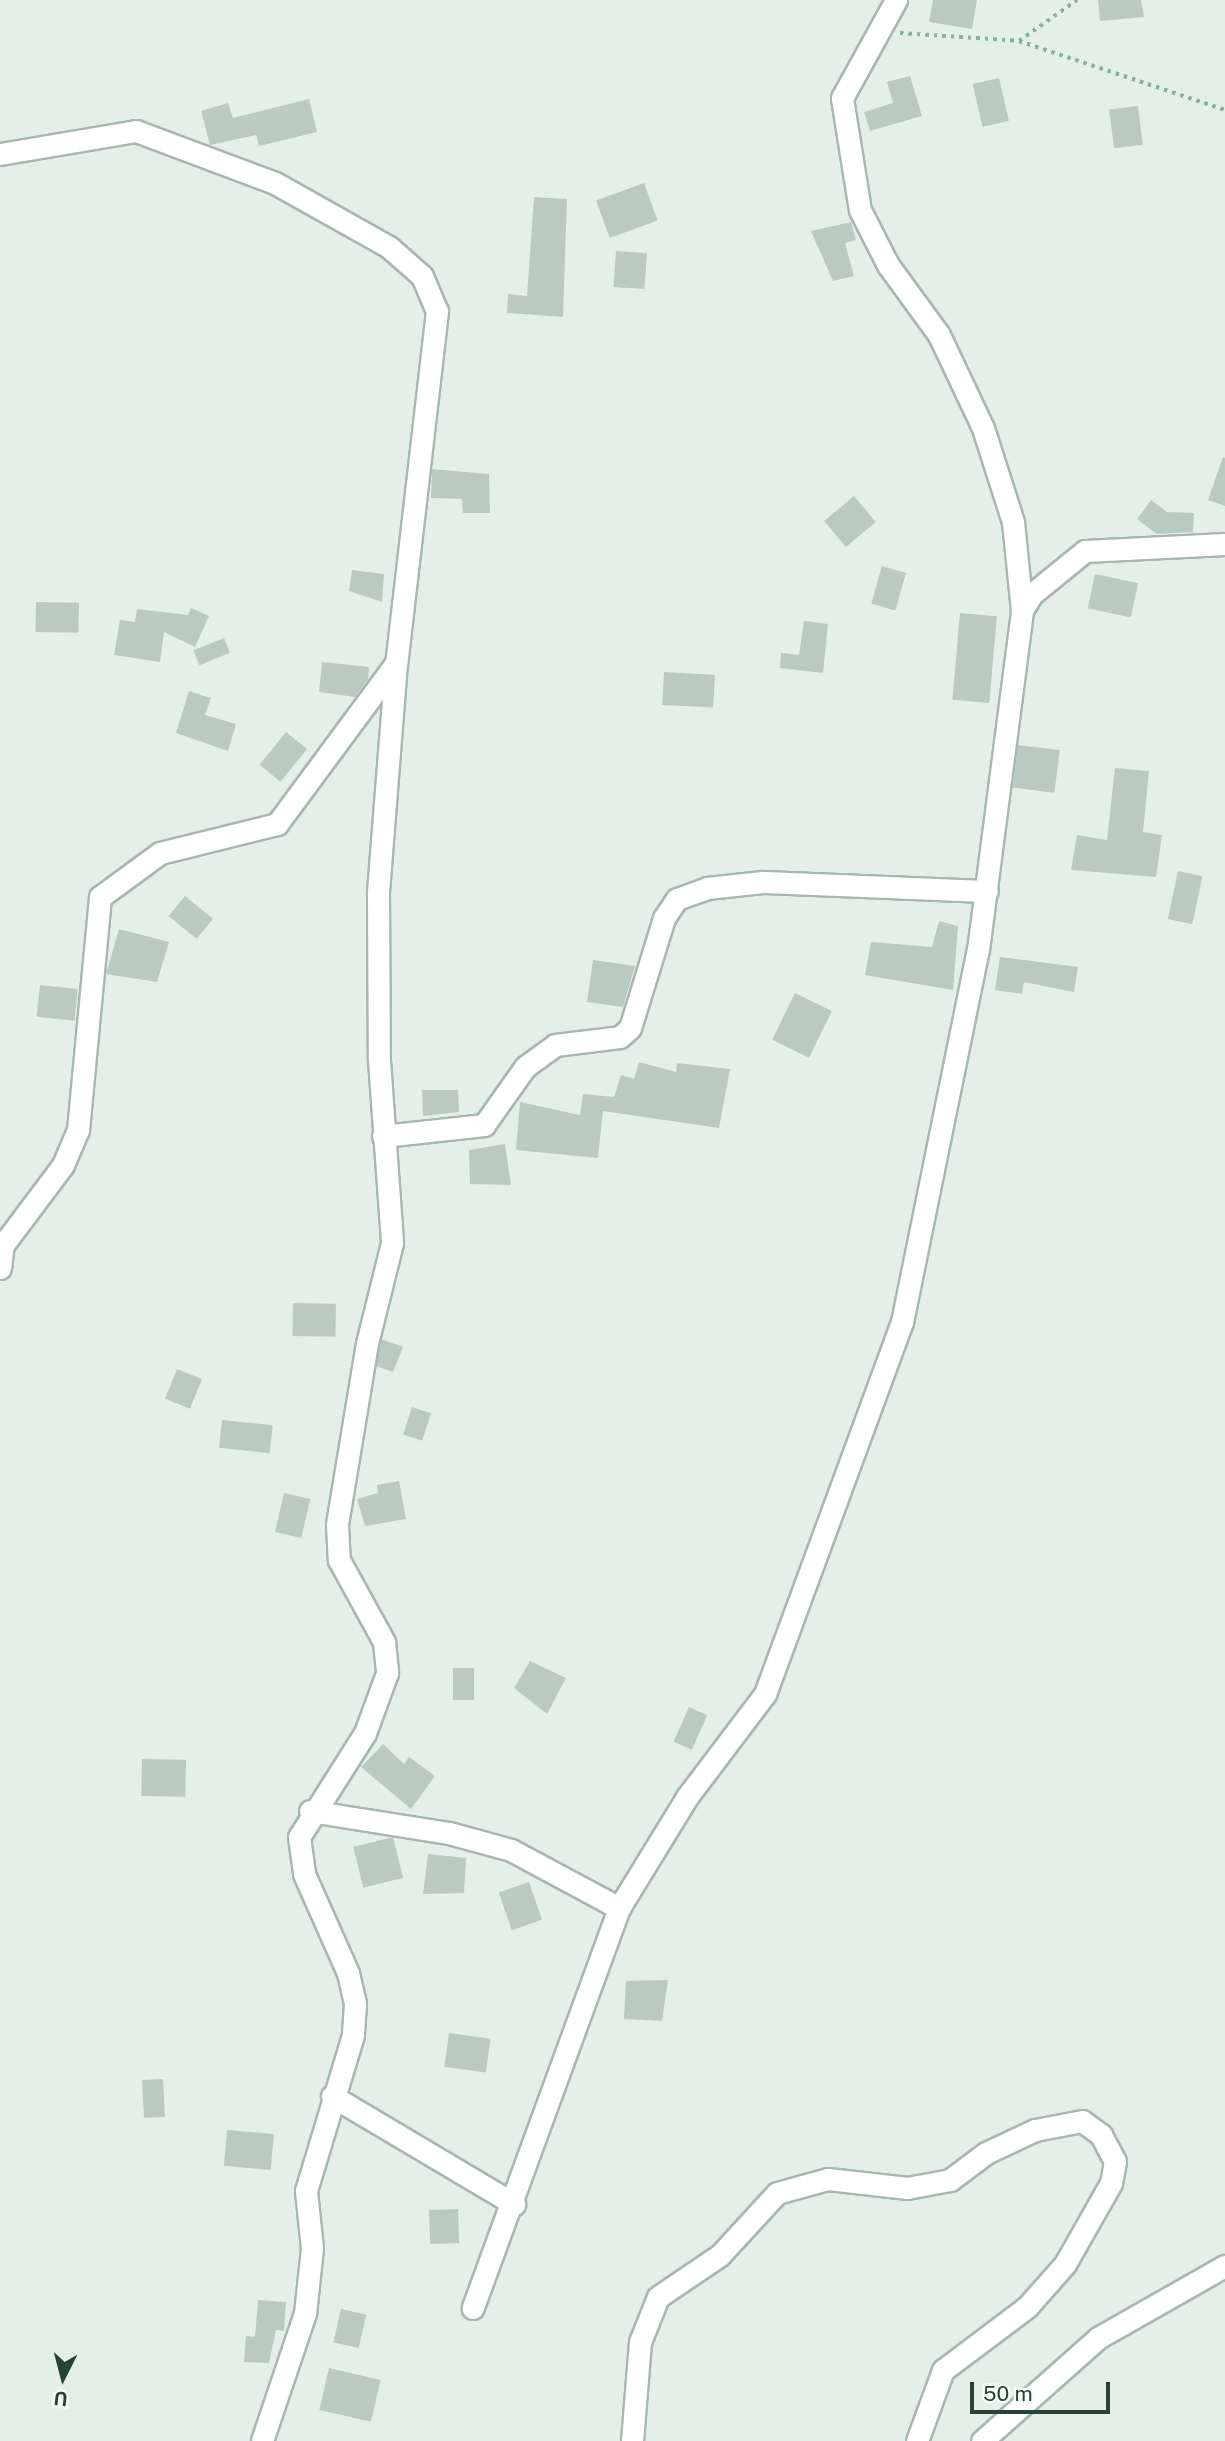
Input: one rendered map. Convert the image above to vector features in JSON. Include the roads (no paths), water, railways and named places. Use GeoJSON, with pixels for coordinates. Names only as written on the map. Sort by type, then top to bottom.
{"type":"FeatureCollection","features":[{"type":"Feature","properties":{"kind":"street"},"geometry":{"type":"LineString","coordinates":[[473,2308],[514,2204],[619,1908],[687,1797],[765,1694],[792,1632],[902,1322],[953,1097],[987,891],[1022,610],[1013,522],[983,428],[939,335],[888,265],[860,210],[842,98],[853,69],[882,32],[895,0]]}},
{"type":"Feature","properties":{"kind":"street"},"geometry":{"type":"LineString","coordinates":[[0,154],[136,131],[275,183],[389,247],[422,276],[437,311],[396,663],[378,894],[383,1136],[393,1192],[392,1242],[367,1343],[337,1525],[339,1560],[384,1642],[387,1673],[365,1733],[310,1811],[299,1838],[304,1874],[348,1973],[355,2004],[353,2035],[332,2096],[306,2191],[312,2248],[305,2313],[262,2441]]}},
{"type":"Feature","properties":{"kind":"street"},"geometry":{"type":"LineString","coordinates":[[1022,610],[1032,594],[1084,551],[1225,544]]}},
{"type":"Feature","properties":{"kind":"street"},"geometry":{"type":"LineString","coordinates":[[0,1268],[4,1245],[63,1165],[78,1130],[100,897],[160,853],[277,824],[396,663]]}},
{"type":"Feature","properties":{"kind":"street"},"geometry":{"type":"LineString","coordinates":[[383,1136],[484,1125],[525,1068],[555,1045],[620,1037],[630,1028],[664,918],[677,899],[707,888],[763,882],[987,891]]}},
{"type":"Feature","properties":{"kind":"street"},"geometry":{"type":"LineString","coordinates":[[310,1811],[449,1833],[511,1850],[619,1908]]}},
{"type":"Feature","properties":{"kind":"street"},"geometry":{"type":"LineString","coordinates":[[332,2096],[514,2204]]}},
{"type":"Feature","properties":{"kind":"street"},"geometry":{"type":"LineString","coordinates":[[632,2441],[640,2342],[658,2297],[720,2255],[777,2193],[828,2179],[907,2188],[941,2183],[1035,2130],[1082,2122],[1101,2135],[1115,2161],[1111,2183],[1065,2264],[1027,2308],[943,2370],[917,2441]]}},
{"type":"Feature","properties":{"kind":"street"},"geometry":{"type":"LineString","coordinates":[[982,2441],[1098,2338],[1225,2266]]}}]}
